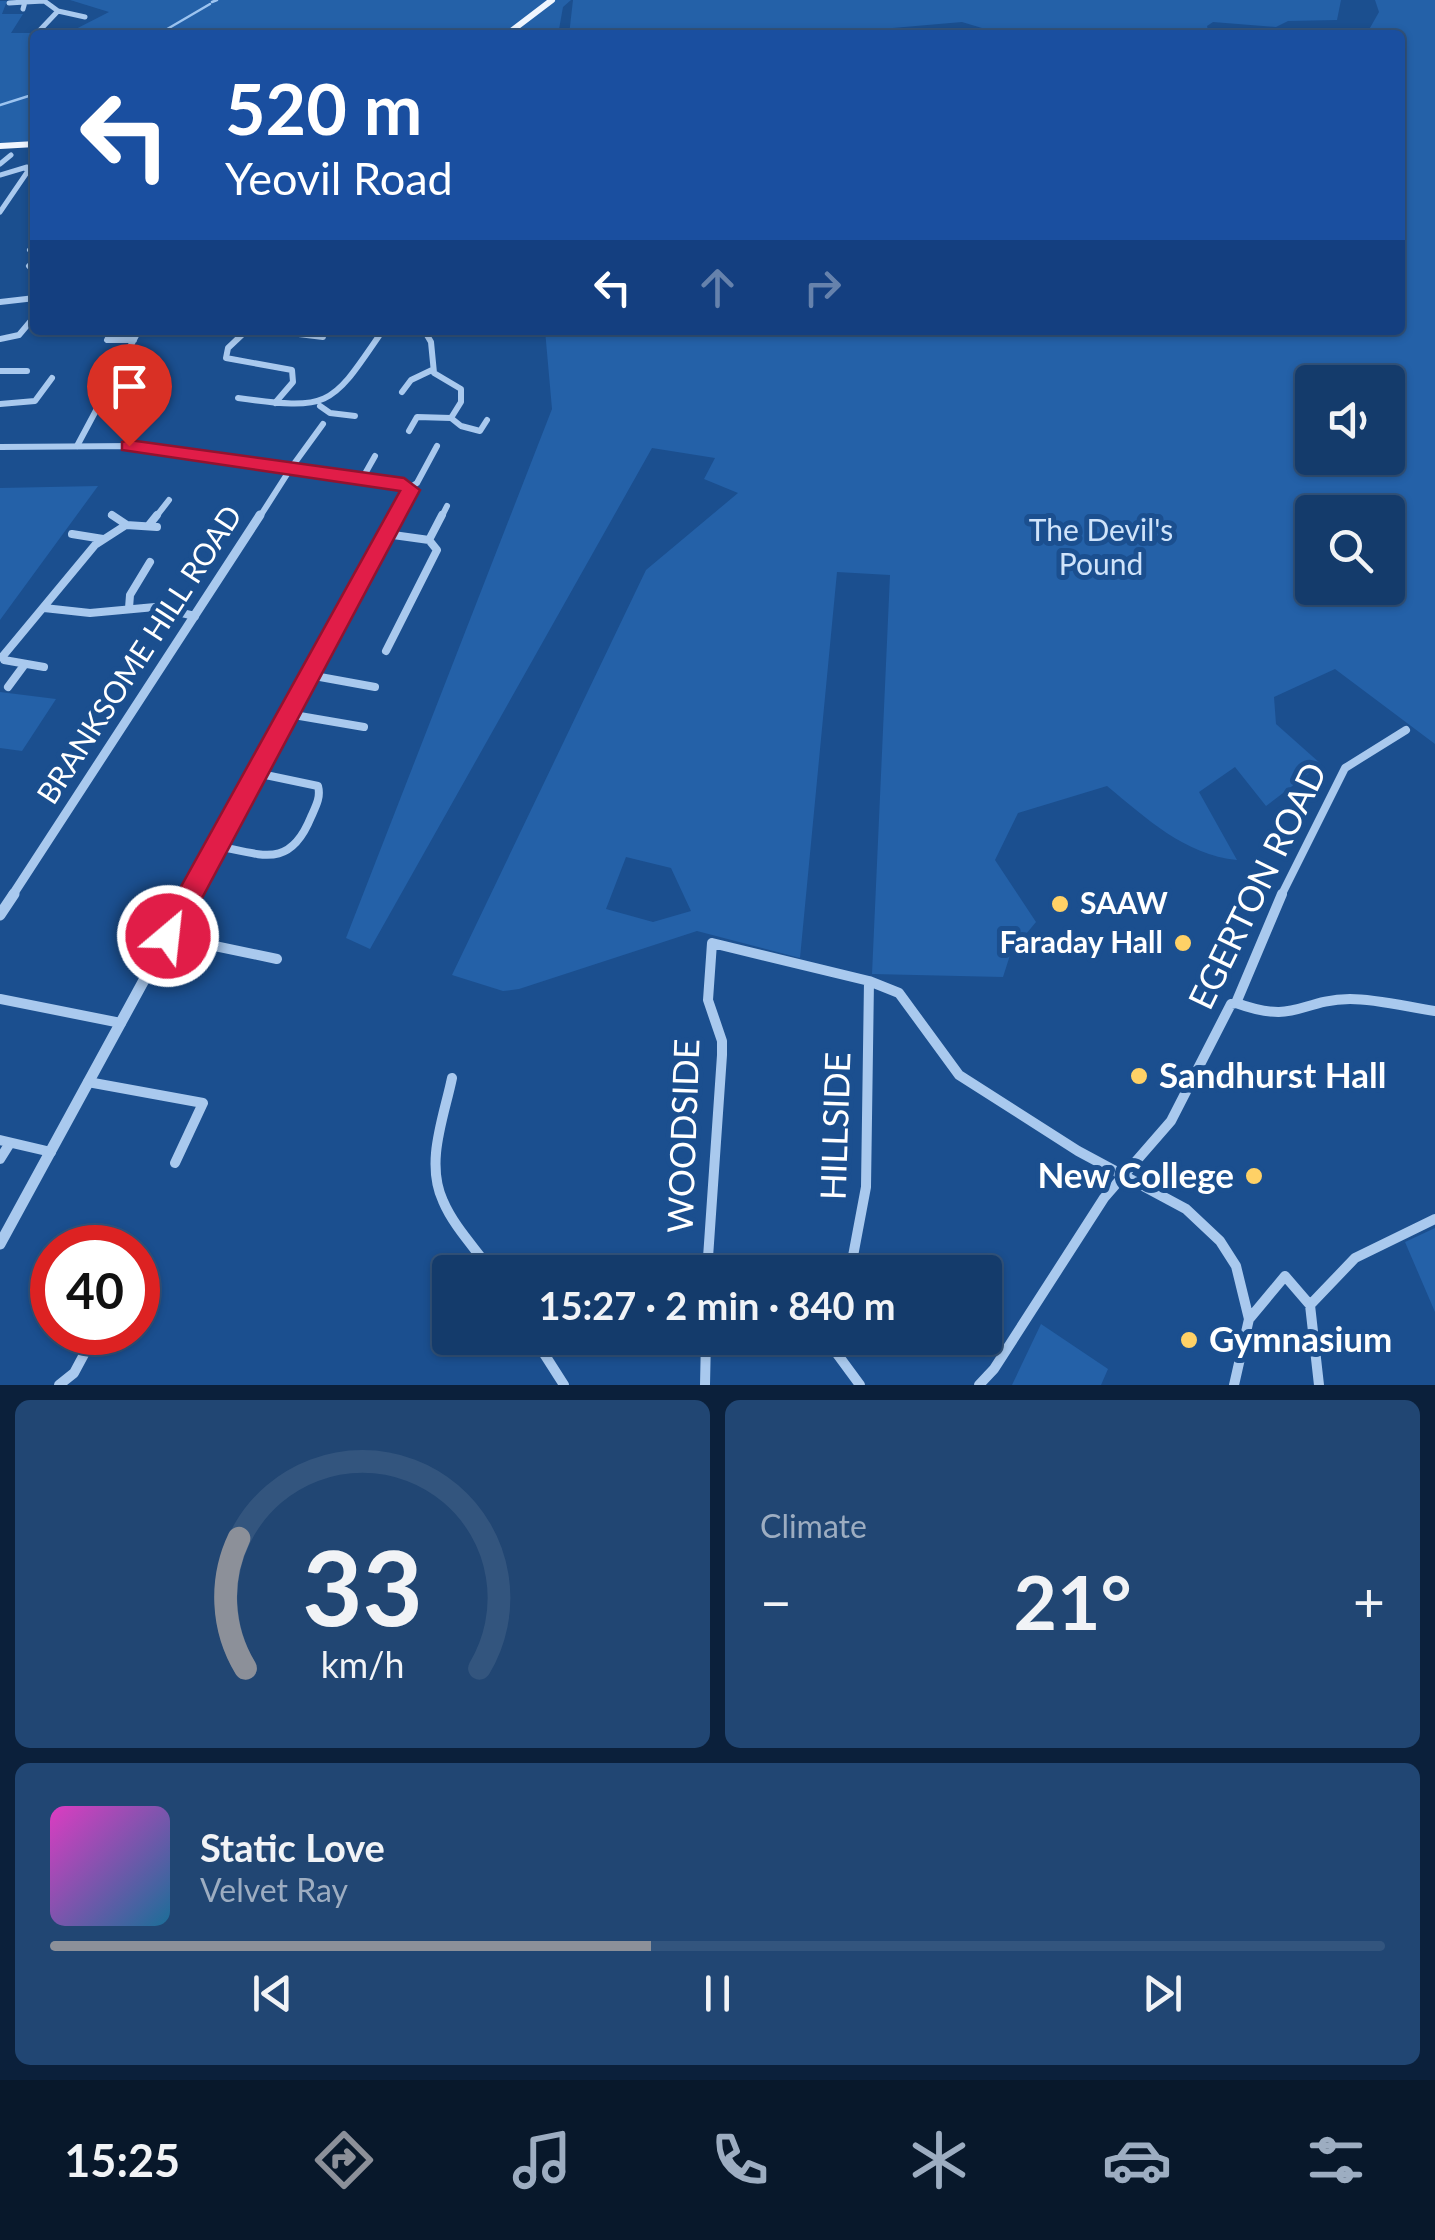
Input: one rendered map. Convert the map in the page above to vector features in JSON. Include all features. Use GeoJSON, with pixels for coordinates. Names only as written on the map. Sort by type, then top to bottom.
{"type":"FeatureCollection","features":[{"type":"Feature","properties":{"kind":"main road"},"geometry":{"type":"LineString","coordinates":[[513,30],[552,0]]}},
{"type":"Feature","properties":{"kind":"main road"},"geometry":{"type":"LineString","coordinates":[[0,146],[30,144]]}},
{"type":"Feature","properties":{"kind":"street"},"geometry":{"type":"LineString","coordinates":[[10,3],[44,1],[58,11],[95,14]]}},
{"type":"Feature","properties":{"kind":"street"},"geometry":{"type":"LineString","coordinates":[[22,9],[25,2]]}},
{"type":"Feature","properties":{"kind":"street"},"geometry":{"type":"LineString","coordinates":[[40,30],[58,11]]}},
{"type":"Feature","properties":{"kind":"street"},"geometry":{"type":"LineString","coordinates":[[0,164],[11,155]]}},
{"type":"Feature","properties":{"kind":"street"},"geometry":{"type":"LineString","coordinates":[[0,175],[30,167]]}},
{"type":"Feature","properties":{"kind":"street"},"geometry":{"type":"LineString","coordinates":[[0,212],[30,169]]}},
{"type":"Feature","properties":{"kind":"street"},"geometry":{"type":"LineString","coordinates":[[0,302],[30,299]]}},
{"type":"Feature","properties":{"kind":"street"},"geometry":{"type":"LineString","coordinates":[[26,330],[30,324]]}},
{"type":"Feature","properties":{"kind":"street"},"geometry":{"type":"LineString","coordinates":[[0,339],[30,330]]}},
{"type":"Feature","properties":{"kind":"street"},"geometry":{"type":"LineString","coordinates":[[110,335],[107,340],[134,340]]}},
{"type":"Feature","properties":{"kind":"street"},"geometry":{"type":"LineString","coordinates":[[76,446],[136,335]]}},
{"type":"Feature","properties":{"kind":"street"},"geometry":{"type":"LineString","coordinates":[[242,335],[228,348],[226,358],[292,370],[293,382],[275,403]]}},
{"type":"Feature","properties":{"kind":"street"},"geometry":{"type":"LineString","coordinates":[[307,335],[323,337]]}},
{"type":"Feature","properties":{"kind":"street"},"geometry":{"type":"LineString","coordinates":[[320,406],[344,388],[380,335]]}},
{"type":"Feature","properties":{"kind":"street"},"geometry":{"type":"LineString","coordinates":[[427,335],[432,370],[461,389],[461,402],[451,418]]}},
{"type":"Feature","properties":{"kind":"street"},"geometry":{"type":"LineString","coordinates":[[143,411],[131,406],[156,360]]}},
{"type":"Feature","properties":{"kind":"street"},"geometry":{"type":"LineString","coordinates":[[0,368],[27,371]]}},
{"type":"Feature","properties":{"kind":"street"},"geometry":{"type":"LineString","coordinates":[[402,392],[410,380],[432,370]]}},
{"type":"Feature","properties":{"kind":"street"},"geometry":{"type":"LineString","coordinates":[[0,404],[35,401],[52,378]]}},
{"type":"Feature","properties":{"kind":"street"},"geometry":{"type":"LineString","coordinates":[[109,387],[140,387]]}},
{"type":"Feature","properties":{"kind":"street"},"geometry":{"type":"LineString","coordinates":[[238,398],[320,406],[330,413],[355,416]]}},
{"type":"Feature","properties":{"kind":"street"},"geometry":{"type":"LineString","coordinates":[[410,431],[417,417],[451,418],[460,428],[480,431],[487,420]]}},
{"type":"Feature","properties":{"kind":"street","name":"BRANKSOME HILL ROAD"},"geometry":{"type":"LineString","coordinates":[[0,915],[322,424]]}},
{"type":"Feature","properties":{"kind":"street"},"geometry":{"type":"LineString","coordinates":[[0,448],[133,446],[410,488]]}},
{"type":"Feature","properties":{"kind":"street"},"geometry":{"type":"LineString","coordinates":[[0,1244],[410,488],[417,483],[437,446]]}},
{"type":"Feature","properties":{"kind":"street"},"geometry":{"type":"LineString","coordinates":[[362,479],[376,456]]}},
{"type":"Feature","properties":{"kind":"street"},"geometry":{"type":"LineString","coordinates":[[112,515],[127,525],[153,526],[168,500]]}},
{"type":"Feature","properties":{"kind":"street"},"geometry":{"type":"LineString","coordinates":[[429,540],[447,506]]}},
{"type":"Feature","properties":{"kind":"street"},"geometry":{"type":"LineString","coordinates":[[44,667],[4,660],[3,656],[66,576],[103,539],[127,525]]}},
{"type":"Feature","properties":{"kind":"street"},"geometry":{"type":"LineString","coordinates":[[72,534],[103,539]]}},
{"type":"Feature","properties":{"kind":"street"},"geometry":{"type":"LineString","coordinates":[[386,534],[429,540],[437,550],[386,650]]}},
{"type":"Feature","properties":{"kind":"street"},"geometry":{"type":"LineString","coordinates":[[129,608],[130,595],[150,562]]}},
{"type":"Feature","properties":{"kind":"street"},"geometry":{"type":"LineString","coordinates":[[44,608],[82,613],[155,607],[195,616]]}},
{"type":"Feature","properties":{"kind":"street"},"geometry":{"type":"LineString","coordinates":[[8,687],[25,664]]}},
{"type":"Feature","properties":{"kind":"street"},"geometry":{"type":"LineString","coordinates":[[309,675],[375,687]]}},
{"type":"Feature","properties":{"kind":"street"},"geometry":{"type":"LineString","coordinates":[[288,714],[364,727]]}},
{"type":"Feature","properties":{"kind":"street","name":"EGERTON ROAD"},"geometry":{"type":"LineString","coordinates":[[983,1384],[1121,1176],[1157,1141],[1171,1120],[1231,1004],[1236,1002],[1278,900],[1345,768],[1406,730]]}},
{"type":"Feature","properties":{"kind":"street"},"geometry":{"type":"LineString","coordinates":[[216,846],[277,857],[287,855],[303,841],[320,794],[318,786],[256,773]]}},
{"type":"Feature","properties":{"kind":"street"},"geometry":{"type":"LineString","coordinates":[[168,936],[276,959]]}},
{"type":"Feature","properties":{"kind":"street","name":"WOODSIDE"},"geometry":{"type":"LineString","coordinates":[[708,1255],[722,1056],[722,1041],[708,1000],[712,943],[868,981]]}},
{"type":"Feature","properties":{"kind":"street"},"geometry":{"type":"LineString","coordinates":[[868,981],[899,992],[959,1075],[1121,1176],[1186,1208],[1220,1241],[1236,1266],[1249,1318],[1234,1385]]}},
{"type":"Feature","properties":{"kind":"street","name":"HILLSIDE"},"geometry":{"type":"LineString","coordinates":[[853,1255],[866,1187],[868,981]]}},
{"type":"Feature","properties":{"kind":"street"},"geometry":{"type":"LineString","coordinates":[[0,999],[121,1023]]}},
{"type":"Feature","properties":{"kind":"street"},"geometry":{"type":"LineString","coordinates":[[1236,1002],[1267,1014],[1286,1014],[1348,999],[1435,1011]]}},
{"type":"Feature","properties":{"kind":"street"},"geometry":{"type":"LineString","coordinates":[[452,1078],[444,1108],[437,1186],[442,1200],[480,1255]]}},
{"type":"Feature","properties":{"kind":"street"},"geometry":{"type":"LineString","coordinates":[[88,1082],[206,1098],[175,1163]]}},
{"type":"Feature","properties":{"kind":"street"},"geometry":{"type":"LineString","coordinates":[[0,1159],[5,1141],[51,1152]]}},
{"type":"Feature","properties":{"kind":"street"},"geometry":{"type":"LineString","coordinates":[[1310,1305],[1355,1258],[1435,1219]]}},
{"type":"Feature","properties":{"kind":"street"},"geometry":{"type":"LineString","coordinates":[[1249,1318],[1285,1276],[1310,1305],[1319,1385]]}},
{"type":"Feature","properties":{"kind":"street"},"geometry":{"type":"LineString","coordinates":[[58,1385],[74,1372],[83,1355]]}},
{"type":"Feature","properties":{"kind":"street"},"geometry":{"type":"LineString","coordinates":[[545,1355],[564,1385]]}},
{"type":"Feature","properties":{"kind":"street"},"geometry":{"type":"LineString","coordinates":[[705,1385],[706,1355]]}},
{"type":"Feature","properties":{"kind":"street"},"geometry":{"type":"LineString","coordinates":[[839,1355],[860,1385]]}},
{"type":"Feature","properties":{"kind":"green space"},"geometry":{"type":"Polygon","coordinates":[[[70,0],[571,0],[563,7],[559,30],[74,30],[109,12],[70,0]]]}},
{"type":"Feature","properties":{"kind":"green space"},"geometry":{"type":"Polygon","coordinates":[[[573,0],[1341,0],[1337,20],[1288,21],[1276,27],[1213,22],[1208,30],[988,30],[962,22],[870,30],[570,30],[573,0]]]}},
{"type":"Feature","properties":{"kind":"green space","name":"The Devil's Pound"},"geometry":{"type":"Polygon","coordinates":[[[1375,0],[1435,0],[1435,744],[1335,669],[1274,697],[1276,724],[1321,764],[1266,806],[1235,767],[1199,792],[1237,860],[1183,843],[1107,786],[1018,813],[995,860],[1036,922],[1011,952],[1003,977],[872,974],[890,575],[837,572],[800,958],[697,931],[519,989],[503,991],[452,975],[646,570],[738,493],[704,479],[715,458],[652,448],[370,949],[346,938],[552,409],[545,335],[1405,335],[1405,30],[1369,30],[1379,12],[1375,0]],[[626,857],[606,909],[653,922],[691,911],[671,868],[626,857]]]}},
{"type":"Feature","properties":{"kind":"green space"},"geometry":{"type":"Polygon","coordinates":[[[0,1],[7,1],[2,14],[23,14],[11,33],[30,33],[30,141],[0,143],[0,1]]]}},
{"type":"Feature","properties":{"kind":"green space"},"geometry":{"type":"Polygon","coordinates":[[[98,486],[0,620],[0,488],[98,486]]]}},
{"type":"Feature","properties":{"kind":"green space"},"geometry":{"type":"Polygon","coordinates":[[[0,692],[56,699],[22,751],[0,748],[0,692]]]}},
{"type":"Feature","properties":{"kind":"green space"},"geometry":{"type":"Polygon","coordinates":[[[1435,1228],[1435,1312],[1405,1242],[1435,1228]]]}},
{"type":"Feature","properties":{"kind":"green space"},"geometry":{"type":"Polygon","coordinates":[[[1041,1324],[1108,1369],[1101,1385],[1012,1385],[1041,1324]]]}},
{"type":"Feature","properties":{"kind":"waterway"},"geometry":{"type":"LineString","coordinates":[[212,2],[217,0]]}},
{"type":"Feature","properties":{"kind":"waterway"},"geometry":{"type":"LineString","coordinates":[[166,30],[210,4]]}},
{"type":"Feature","properties":{"kind":"waterway"},"geometry":{"type":"LineString","coordinates":[[0,105],[30,96]]}},
{"type":"Feature","properties":{"kind":"place","name":"SAAW"},"geometry":{"type":"Point","coordinates":[1060,904]}},
{"type":"Feature","properties":{"kind":"place","name":"Faraday Hall"},"geometry":{"type":"Point","coordinates":[1183,943]}},
{"type":"Feature","properties":{"kind":"place","name":"Sandhurst Hall"},"geometry":{"type":"Point","coordinates":[1139,1076]}},
{"type":"Feature","properties":{"kind":"place","name":"New College"},"geometry":{"type":"Point","coordinates":[1254,1176]}},
{"type":"Feature","properties":{"kind":"place","name":"Gymnasium"},"geometry":{"type":"Point","coordinates":[1189,1340]}},
{"type":"Feature","properties":{"kind":"route"},"geometry":{"type":"LineString","coordinates":[[129,446],[404,484],[410,490],[168,936]]}}]}
